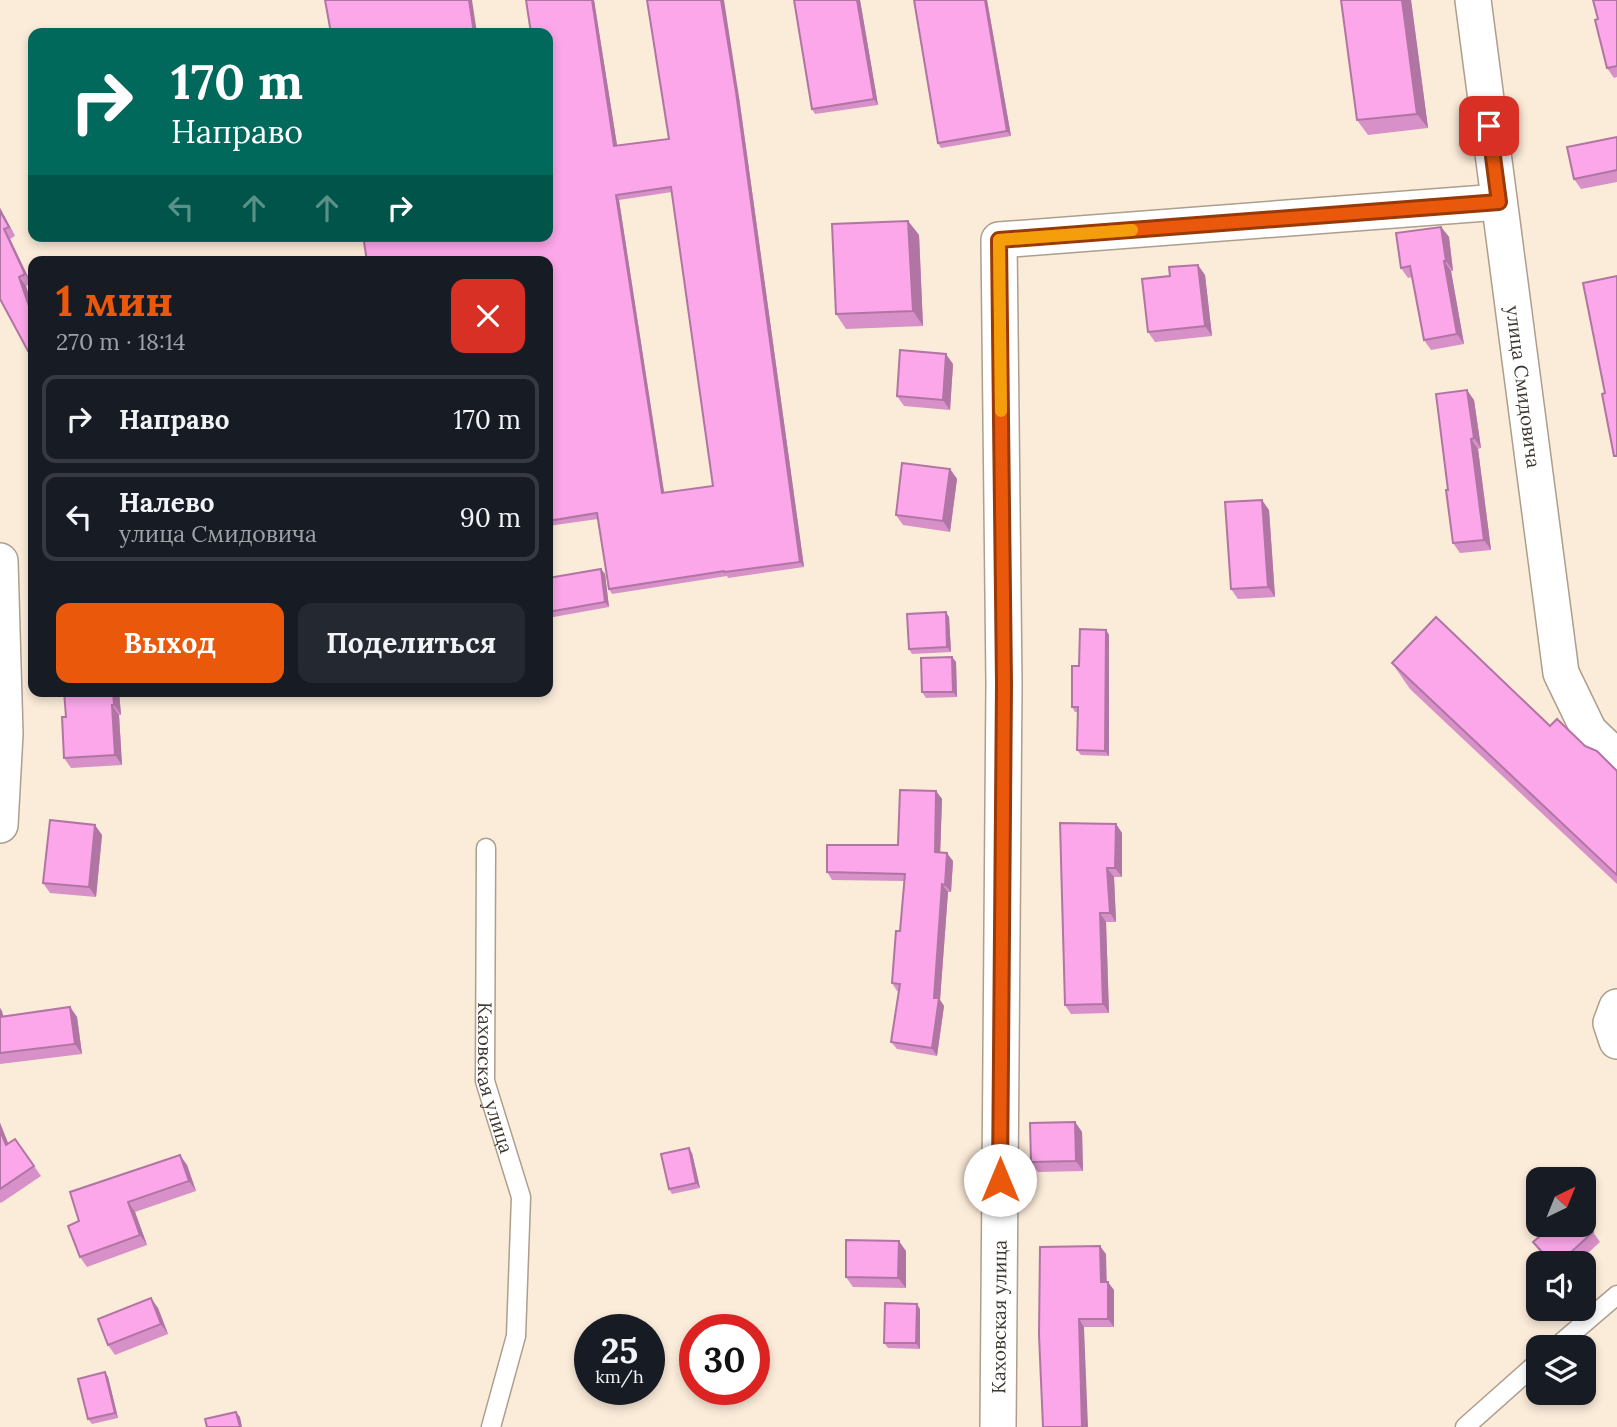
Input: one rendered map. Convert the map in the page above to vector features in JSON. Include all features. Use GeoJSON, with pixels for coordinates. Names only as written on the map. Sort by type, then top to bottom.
{"type":"FeatureCollection","features":[{"type":"Feature","properties":{"kind":"street","name":"улица Смидовича"},"geometry":{"type":"LineString","coordinates":[[1473,0],[1561,673],[1589,731],[1617,758]]}},
{"type":"Feature","properties":{"kind":"street","name":"Каховская улица"},"geometry":{"type":"LineString","coordinates":[[998,1427],[1004,684],[999,240],[1499,202]]}},
{"type":"Feature","properties":{"kind":"street"},"geometry":{"type":"LineString","coordinates":[[0,561],[0,825]]}},
{"type":"Feature","properties":{"kind":"street"},"geometry":{"type":"LineString","coordinates":[[1617,1007],[1611,1023],[1617,1041]]}},
{"type":"Feature","properties":{"kind":"lane","name":"Каховская улица"},"geometry":{"type":"LineString","coordinates":[[486,848],[485,1081],[521,1197],[516,1336],[491,1427]]}},
{"type":"Feature","properties":{"kind":"lane"},"geometry":{"type":"LineString","coordinates":[[1570,1335],[1617,1295]]}},
{"type":"Feature","properties":{"kind":"lane"},"geometry":{"type":"LineString","coordinates":[[1465,1427],[1526,1373]]}},
{"type":"Feature","properties":{"kind":"building"},"geometry":{"type":"Polygon","coordinates":[[[325,0],[469,0],[473,28],[330,28],[325,0]]]}},
{"type":"Feature","properties":{"kind":"building"},"geometry":{"type":"Polygon","coordinates":[[[526,0],[592,0],[614,146],[669,139],[647,0],[721,0],[800,562],[609,589],[597,513],[553,520],[553,256],[366,256],[364,242],[553,242],[553,28],[530,28],[526,0]],[[671,187],[616,195],[662,493],[713,486],[671,187]]]}},
{"type":"Feature","properties":{"kind":"building"},"geometry":{"type":"Polygon","coordinates":[[[794,0],[857,0],[874,99],[812,109],[794,0]]]}},
{"type":"Feature","properties":{"kind":"building"},"geometry":{"type":"Polygon","coordinates":[[[914,0],[985,0],[1007,131],[938,143],[914,0]]]}},
{"type":"Feature","properties":{"kind":"building"},"geometry":{"type":"Polygon","coordinates":[[[1341,0],[1402,0],[1417,114],[1357,120],[1341,0]]]}},
{"type":"Feature","properties":{"kind":"building"},"geometry":{"type":"Polygon","coordinates":[[[1593,0],[1617,0],[1617,66],[1607,68],[1593,0]]]}},
{"type":"Feature","properties":{"kind":"building"},"geometry":{"type":"Polygon","coordinates":[[[1617,137],[1617,170],[1574,179],[1567,147],[1617,137]]]}},
{"type":"Feature","properties":{"kind":"building"},"geometry":{"type":"Polygon","coordinates":[[[0,211],[9,227],[4,229],[25,274],[19,277],[28,303],[28,351],[0,299],[0,211]]]}},
{"type":"Feature","properties":{"kind":"building"},"geometry":{"type":"Polygon","coordinates":[[[908,221],[913,311],[836,314],[832,224],[908,221]]]}},
{"type":"Feature","properties":{"kind":"building"},"geometry":{"type":"Polygon","coordinates":[[[1441,227],[1457,334],[1424,340],[1410,266],[1401,268],[1396,233],[1441,227]]]}},
{"type":"Feature","properties":{"kind":"building"},"geometry":{"type":"Polygon","coordinates":[[[1198,265],[1205,326],[1148,332],[1142,279],[1170,276],[1169,267],[1198,265]]]}},
{"type":"Feature","properties":{"kind":"building"},"geometry":{"type":"Polygon","coordinates":[[[1617,276],[1617,456],[1614,456],[1602,394],[1605,393],[1583,283],[1617,276]]]}},
{"type":"Feature","properties":{"kind":"building"},"geometry":{"type":"Polygon","coordinates":[[[900,350],[946,354],[943,400],[897,396],[900,350]]]}},
{"type":"Feature","properties":{"kind":"building"},"geometry":{"type":"Polygon","coordinates":[[[1467,390],[1484,540],[1453,543],[1436,394],[1467,390]]]}},
{"type":"Feature","properties":{"kind":"building"},"geometry":{"type":"Polygon","coordinates":[[[902,463],[950,469],[943,521],[896,515],[902,463]]]}},
{"type":"Feature","properties":{"kind":"building"},"geometry":{"type":"Polygon","coordinates":[[[1262,500],[1268,587],[1231,589],[1225,502],[1262,500]]]}},
{"type":"Feature","properties":{"kind":"building"},"geometry":{"type":"Polygon","coordinates":[[[601,569],[605,602],[553,611],[553,577],[601,569]]]}},
{"type":"Feature","properties":{"kind":"building"},"geometry":{"type":"Polygon","coordinates":[[[946,612],[947,647],[909,649],[907,614],[946,612]]]}},
{"type":"Feature","properties":{"kind":"building"},"geometry":{"type":"Polygon","coordinates":[[[1436,617],[1550,726],[1557,719],[1617,771],[1617,875],[1392,663],[1436,617]]]}},
{"type":"Feature","properties":{"kind":"building"},"geometry":{"type":"Polygon","coordinates":[[[1080,629],[1106,630],[1105,751],[1077,750],[1078,707],[1072,707],[1072,666],[1079,666],[1080,629]]]}},
{"type":"Feature","properties":{"kind":"building"},"geometry":{"type":"Polygon","coordinates":[[[952,657],[953,692],[922,692],[921,658],[952,657]]]}},
{"type":"Feature","properties":{"kind":"building"},"geometry":{"type":"Polygon","coordinates":[[[64,697],[113,697],[115,755],[64,758],[62,717],[66,717],[64,697]]]}},
{"type":"Feature","properties":{"kind":"building"},"geometry":{"type":"Polygon","coordinates":[[[900,790],[936,791],[935,852],[947,853],[945,885],[942,884],[934,998],[939,998],[932,1048],[891,1042],[900,984],[892,983],[896,931],[900,931],[905,874],[827,872],[827,845],[898,845],[900,790]]]}},
{"type":"Feature","properties":{"kind":"building"},"geometry":{"type":"Polygon","coordinates":[[[50,820],[95,825],[89,887],[43,883],[50,820]]]}},
{"type":"Feature","properties":{"kind":"building"},"geometry":{"type":"Polygon","coordinates":[[[1060,823],[1116,824],[1115,868],[1107,868],[1110,913],[1100,913],[1103,1004],[1065,1005],[1060,823]]]}},
{"type":"Feature","properties":{"kind":"building"},"geometry":{"type":"Polygon","coordinates":[[[70,1007],[75,1044],[0,1053],[0,1017],[70,1007]]]}},
{"type":"Feature","properties":{"kind":"building"},"geometry":{"type":"Polygon","coordinates":[[[1075,1122],[1076,1161],[1031,1162],[1030,1123],[1075,1122]]]}},
{"type":"Feature","properties":{"kind":"building"},"geometry":{"type":"Polygon","coordinates":[[[0,1130],[6,1145],[15,1139],[34,1166],[0,1189],[0,1130]]]}},
{"type":"Feature","properties":{"kind":"building"},"geometry":{"type":"Polygon","coordinates":[[[689,1148],[696,1183],[669,1189],[661,1154],[689,1148]]]}},
{"type":"Feature","properties":{"kind":"building"},"geometry":{"type":"Polygon","coordinates":[[[180,1155],[189,1181],[128,1202],[140,1235],[80,1257],[68,1226],[79,1221],[70,1192],[180,1155]]]}},
{"type":"Feature","properties":{"kind":"building"},"geometry":{"type":"Polygon","coordinates":[[[1539,1237],[1588,1237],[1572,1251],[1541,1251],[1533,1242],[1539,1237]]]}},
{"type":"Feature","properties":{"kind":"building"},"geometry":{"type":"Polygon","coordinates":[[[846,1240],[899,1241],[898,1278],[846,1277],[846,1240]]]}},
{"type":"Feature","properties":{"kind":"building"},"geometry":{"type":"Polygon","coordinates":[[[1100,1246],[1101,1282],[1108,1282],[1108,1319],[1079,1319],[1082,1427],[1043,1427],[1039,1335],[1040,1247],[1100,1246]]]}},
{"type":"Feature","properties":{"kind":"building"},"geometry":{"type":"Polygon","coordinates":[[[151,1298],[161,1324],[108,1345],[98,1319],[151,1298]]]}},
{"type":"Feature","properties":{"kind":"building"},"geometry":{"type":"Polygon","coordinates":[[[885,1303],[917,1304],[916,1343],[884,1343],[885,1303]]]}},
{"type":"Feature","properties":{"kind":"building"},"geometry":{"type":"Polygon","coordinates":[[[105,1372],[115,1413],[88,1419],[78,1379],[105,1372]]]}},
{"type":"Feature","properties":{"kind":"building"},"geometry":{"type":"Polygon","coordinates":[[[236,1412],[240,1427],[207,1427],[205,1419],[236,1412]]]}},
{"type":"Feature","properties":{"kind":"slow traffic"},"geometry":{"type":"LineString","coordinates":[[1001,411],[999,240],[1132,230]]}},
{"type":"Feature","properties":{"kind":"route"},"geometry":{"type":"LineString","coordinates":[[1000,1180],[1004,684],[999,240],[1499,202],[1489,126]]}}]}
